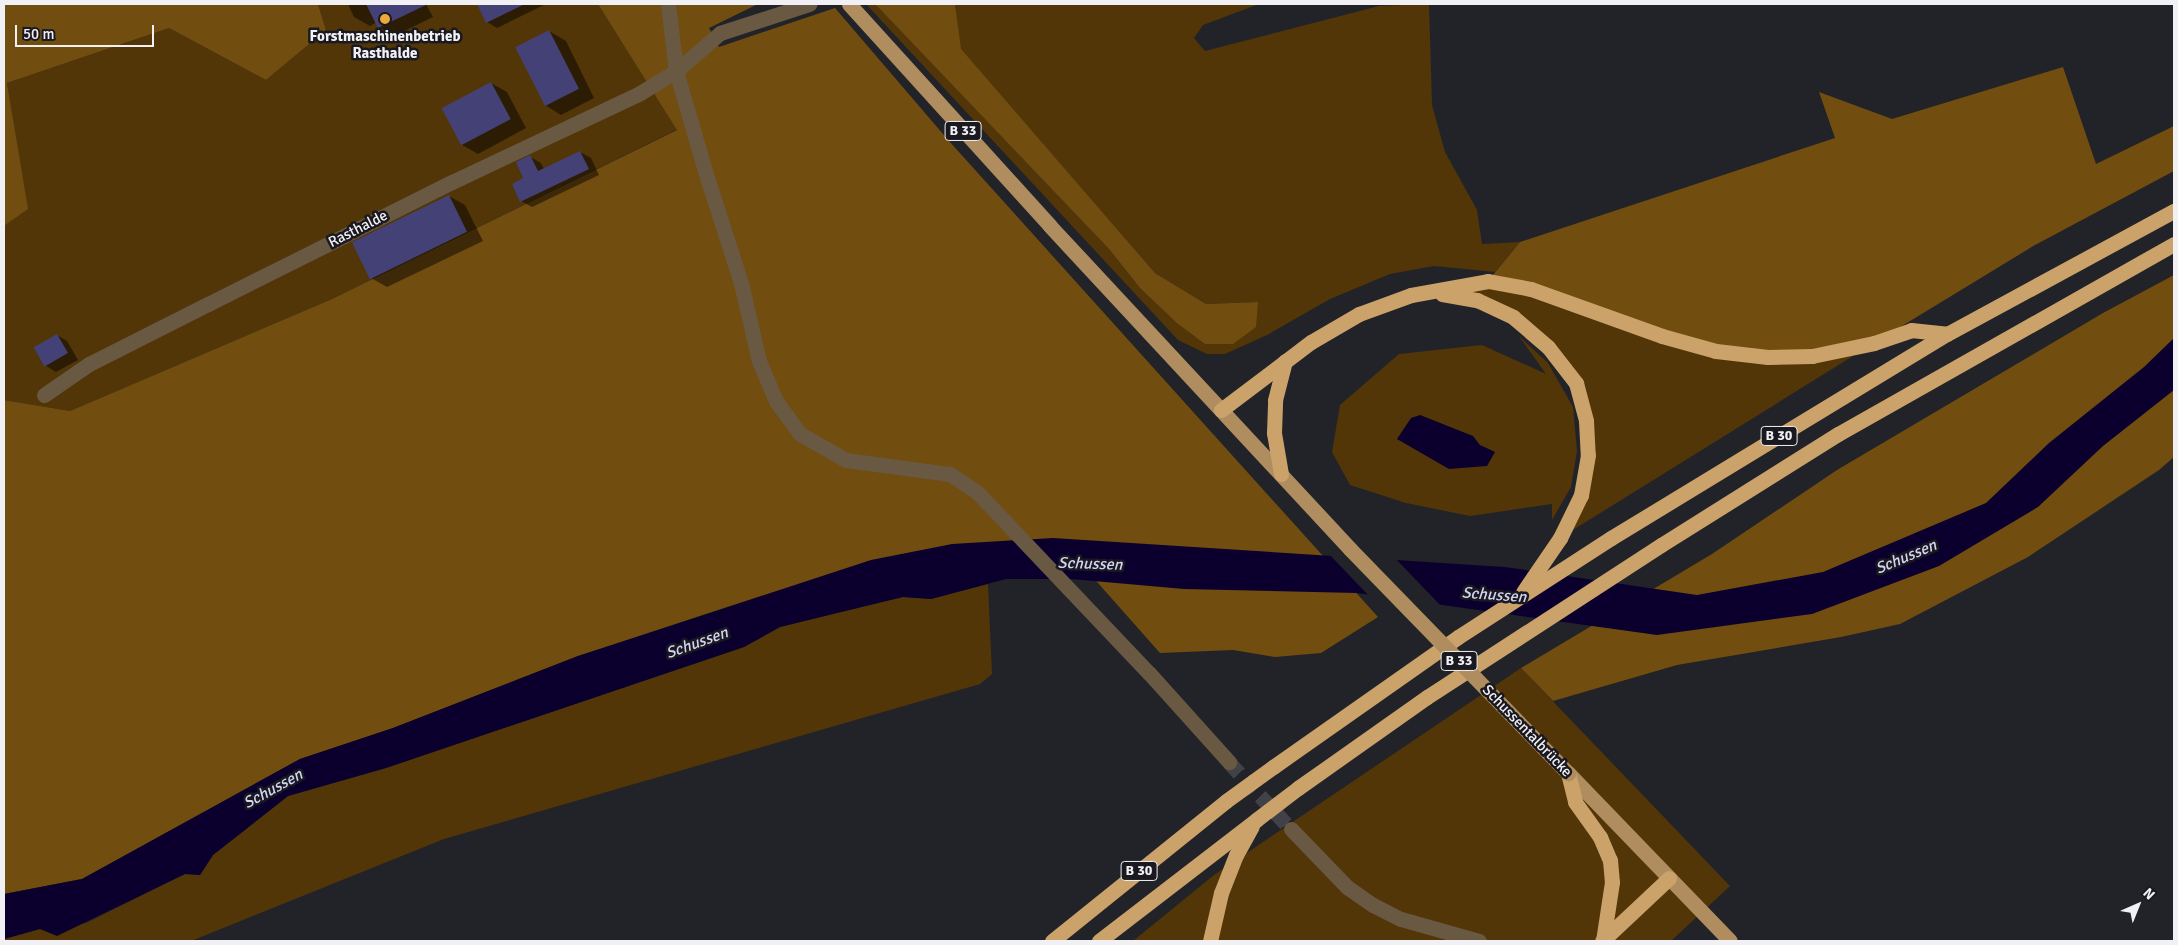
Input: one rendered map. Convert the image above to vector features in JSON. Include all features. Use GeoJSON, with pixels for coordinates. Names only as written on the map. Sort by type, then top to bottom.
{"type":"FeatureCollection","features":[{"type":"Feature","properties":{"kind":"highway","name":"B 30"},"geometry":{"type":"LineString","coordinates":[[1052,941],[1226,802],[1458,637],[1611,538],[1947,334],[2174,210]]}},
{"type":"Feature","properties":{"kind":"highway","name":"B 30"},"geometry":{"type":"LineString","coordinates":[[1100,941],[1298,788],[1427,697],[1512,641],[1838,434],[2174,244]]}},
{"type":"Feature","properties":{"kind":"highway"},"geometry":{"type":"LineString","coordinates":[[1221,410],[1328,330],[1359,314],[1387,302],[1488,281],[1531,289],[1662,336],[1716,351],[1768,357],[1812,356],[1874,343],[1911,330],[1947,334]]}},
{"type":"Feature","properties":{"kind":"highway"},"geometry":{"type":"LineString","coordinates":[[1431,292],[1478,300],[1513,317],[1548,347],[1576,383],[1586,421],[1588,455],[1581,495],[1560,538],[1519,599]]}},
{"type":"Feature","properties":{"kind":"highway"},"geometry":{"type":"LineString","coordinates":[[1280,474],[1274,433],[1275,400],[1285,361]]}},
{"type":"Feature","properties":{"kind":"highway"},"geometry":{"type":"LineString","coordinates":[[1568,773],[1576,802],[1600,837],[1610,860],[1612,882],[1603,941]]}},
{"type":"Feature","properties":{"kind":"highway"},"geometry":{"type":"LineString","coordinates":[[1210,941],[1221,893],[1236,855],[1256,820]]}},
{"type":"Feature","properties":{"kind":"highway"},"geometry":{"type":"LineString","coordinates":[[1603,941],[1669,878]]}},
{"type":"Feature","properties":{"kind":"main road","name":"B 33"},"geometry":{"type":"LineString","coordinates":[[849,4],[1221,410]]}},
{"type":"Feature","properties":{"kind":"main road","name":"Schussentalbrücke"},"geometry":{"type":"LineString","coordinates":[[1221,410],[1350,549],[1730,941]]}},
{"type":"Feature","properties":{"kind":"street"},"geometry":{"type":"LineString","coordinates":[[668,4],[676,71],[705,171],[741,283],[759,361],[776,401],[800,434],[846,460],[950,474],[978,492],[1229,762]]}},
{"type":"Feature","properties":{"kind":"street","name":"Rasthalde"},"geometry":{"type":"LineString","coordinates":[[44,395],[98,360],[452,182],[640,93],[676,71],[720,33],[767,16],[809,4]]}},
{"type":"Feature","properties":{"kind":"street"},"geometry":{"type":"LineString","coordinates":[[1291,829],[1347,887],[1373,905],[1401,918],[1479,941]]}},
{"type":"Feature","properties":{"kind":"shaded area"},"geometry":{"type":"Polygon","coordinates":[[[4,4],[318,4],[326,30],[266,80],[169,28],[7,83],[28,209],[4,226],[4,4]]]}},
{"type":"Feature","properties":{"kind":"shaded area"},"geometry":{"type":"Polygon","coordinates":[[[318,4],[598,4],[678,129],[332,299],[70,411],[4,400],[4,226],[27,209],[7,83],[169,28],[266,80],[326,30],[318,4]]]}},
{"type":"Feature","properties":{"kind":"shaded area"},"geometry":{"type":"Polygon","coordinates":[[[598,4],[758,4],[709,28],[719,47],[835,8],[949,141],[1378,617],[1321,653],[1275,657],[1233,650],[1160,653],[1090,574],[1053,538],[719,612],[578,656],[393,728],[300,759],[82,879],[4,894],[4,400],[70,411],[332,299],[677,130],[598,4]]]}},
{"type":"Feature","properties":{"kind":"shaded area"},"geometry":{"type":"Polygon","coordinates":[[[866,4],[875,4],[1109,249],[1140,288],[1205,344],[1258,302],[1206,304],[1155,273],[960,49],[955,4],[1259,4],[1203,25],[1194,38],[1205,51],[1379,6],[1429,4],[1432,105],[1445,152],[1477,210],[1482,244],[1520,242],[1495,272],[1434,266],[1390,274],[1330,299],[1267,335],[1225,354],[1207,354],[1178,340],[866,4]]]}},
{"type":"Feature","properties":{"kind":"shaded area"},"geometry":{"type":"Polygon","coordinates":[[[875,4],[955,4],[961,49],[1155,273],[1206,304],[1258,302],[1256,327],[1233,344],[1205,344],[1177,323],[1140,288],[1109,249],[875,4]]]}},
{"type":"Feature","properties":{"kind":"shaded area"},"geometry":{"type":"Polygon","coordinates":[[[2063,67],[2096,164],[2174,126],[2174,171],[2035,245],[1874,343],[1812,356],[1716,351],[1488,281],[1520,242],[1835,138],[1819,92],[1892,119],[2063,67]]]}},
{"type":"Feature","properties":{"kind":"shaded area"},"geometry":{"type":"Polygon","coordinates":[[[2174,275],[2174,457],[2159,470],[2028,557],[1900,624],[1841,637],[1677,665],[1553,701],[1521,668],[1712,554],[1837,470],[2103,313],[2174,275]]]}},
{"type":"Feature","properties":{"kind":"shaded area"},"geometry":{"type":"Polygon","coordinates":[[[1488,281],[1874,343],[1560,538],[1588,455],[1576,383],[1513,317],[1431,292],[1488,281]]]}},
{"type":"Feature","properties":{"kind":"shaded area"},"geometry":{"type":"Polygon","coordinates":[[[1519,336],[1548,363],[1573,407],[1577,451],[1571,487],[1552,520],[1552,504],[1470,516],[1406,503],[1350,485],[1332,452],[1340,405],[1399,354],[1482,345],[1546,374],[1519,336]]]}},
{"type":"Feature","properties":{"kind":"shaded area"},"geometry":{"type":"Polygon","coordinates":[[[988,584],[992,674],[980,684],[444,839],[191,941],[4,941],[4,939],[40,929],[86,923],[185,874],[200,875],[213,855],[288,796],[386,768],[744,647],[780,627],[903,597],[931,599],[988,584]]]}},
{"type":"Feature","properties":{"kind":"shaded area"},"geometry":{"type":"Polygon","coordinates":[[[1521,668],[1730,886],[1671,941],[1133,941],[1214,875],[1521,668]]]}},
{"type":"Feature","properties":{"kind":"water","name":"Schussen"},"geometry":{"type":"Polygon","coordinates":[[[2174,338],[2174,390],[2103,446],[2038,507],[1939,566],[1812,614],[1657,635],[1357,593],[1184,589],[1071,579],[1006,579],[931,599],[903,597],[780,627],[744,647],[386,768],[288,796],[213,855],[200,875],[185,874],[57,936],[40,929],[4,939],[4,894],[82,879],[300,759],[393,728],[578,656],[871,560],[952,544],[1053,538],[1505,567],[1697,595],[1823,572],[1986,503],[2049,443],[2144,367],[2174,338]]]}},
{"type":"Feature","properties":{"kind":"water"},"geometry":{"type":"Polygon","coordinates":[[[1420,415],[1473,436],[1480,445],[1495,452],[1487,466],[1449,469],[1397,439],[1411,418],[1420,415]]]}},
{"type":"Feature","properties":{"kind":"pier"},"geometry":{"type":"Polygon","coordinates":[[[1327,552],[1394,557],[1443,608],[1371,598],[1327,552]]]}},
{"type":"Feature","properties":{"kind":"building","name":"Forstmaschinenbetrieb Rasthalde"},"geometry":{"type":"Polygon","coordinates":[[[366,4],[428,4],[378,28],[366,4]]]}},
{"type":"Feature","properties":{"kind":"building"},"geometry":{"type":"Polygon","coordinates":[[[477,4],[525,4],[486,23],[477,4]]]}},
{"type":"Feature","properties":{"kind":"building"},"geometry":{"type":"Polygon","coordinates":[[[549,30],[579,89],[545,106],[515,47],[549,30]]]}},
{"type":"Feature","properties":{"kind":"building"},"geometry":{"type":"Polygon","coordinates":[[[491,82],[511,119],[461,145],[442,108],[491,82]]]}},
{"type":"Feature","properties":{"kind":"building"},"geometry":{"type":"Polygon","coordinates":[[[580,151],[589,169],[520,202],[512,184],[523,178],[516,162],[530,155],[538,171],[580,151]]]}},
{"type":"Feature","properties":{"kind":"building"},"geometry":{"type":"Polygon","coordinates":[[[449,195],[467,232],[370,279],[352,242],[449,195]]]}},
{"type":"Feature","properties":{"kind":"building"},"geometry":{"type":"Polygon","coordinates":[[[57,334],[68,353],[45,367],[34,348],[57,334]]]}},
{"type":"Feature","properties":{"kind":"tunnel"},"geometry":{"type":"LineString","coordinates":[[1229,762],[1291,829]]}},
{"type":"Feature","properties":{"kind":"place","name":"Forstmaschinenbetrieb Rasthalde"},"geometry":{"type":"Point","coordinates":[385,19]}}]}
